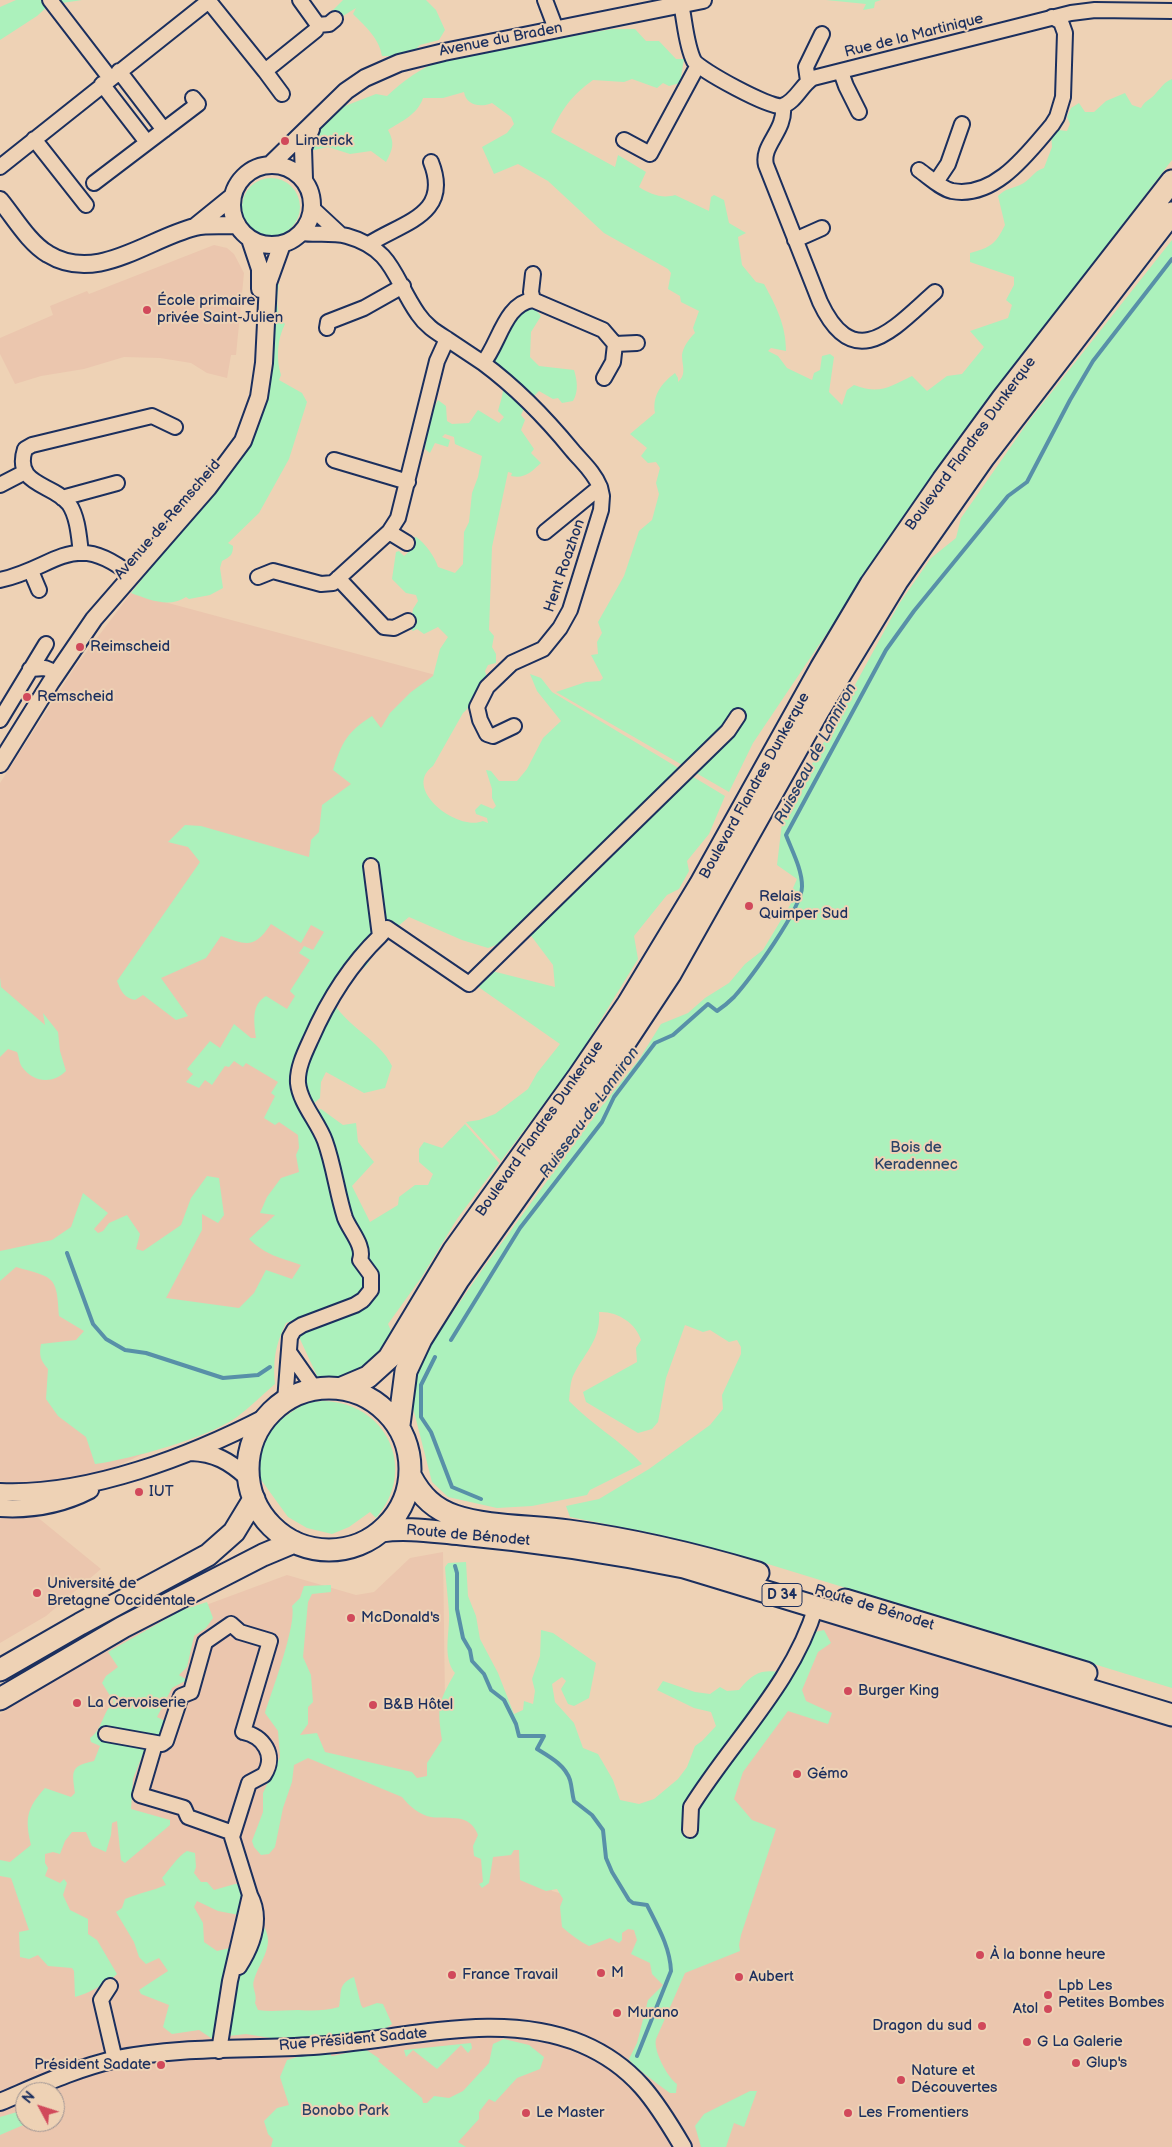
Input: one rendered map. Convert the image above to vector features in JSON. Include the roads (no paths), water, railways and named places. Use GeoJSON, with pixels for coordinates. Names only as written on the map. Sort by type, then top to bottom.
{"type":"FeatureCollection","features":[{"type":"Feature","properties":{"kind":"main road","name":"Boulevard Flandres Dunkerque"},"geometry":{"type":"LineString","coordinates":[[342,1388],[368,1377],[389,1358],[454,1250],[580,1076],[628,1004],[695,893],[821,668],[871,584],[1003,398],[1172,181]]}},
{"type":"Feature","properties":{"kind":"main road","name":"Boulevard Flandres Dunkerque"},"geometry":{"type":"LineString","coordinates":[[399,1425],[406,1371],[421,1339],[458,1280],[610,1066],[670,974],[818,711],[892,589],[984,457],[1172,213]]}},
{"type":"Feature","properties":{"kind":"main road"},"geometry":{"type":"LineString","coordinates":[[342,1388],[359,1392],[374,1400],[399,1425],[409,1450],[411,1477],[401,1507],[382,1532],[354,1546],[339,1550],[316,1549],[294,1542],[270,1524],[254,1499],[247,1477],[247,1462],[251,1445],[268,1416],[285,1401],[315,1389],[342,1388]]}},
{"type":"Feature","properties":{"kind":"main road","name":"Route de Bénodet"},"geometry":{"type":"LineString","coordinates":[[411,1477],[419,1491],[432,1504],[461,1518],[609,1536],[693,1553],[1172,1700]]}},
{"type":"Feature","properties":{"kind":"main road"},"geometry":{"type":"LineString","coordinates":[[0,1670],[80,1624],[208,1555],[234,1532],[254,1499]]}},
{"type":"Feature","properties":{"kind":"main road","name":"Route de Bénodet"},"geometry":{"type":"LineString","coordinates":[[382,1532],[415,1530],[493,1537],[604,1552],[684,1567],[1172,1715]]}},
{"type":"Feature","properties":{"kind":"main road"},"geometry":{"type":"LineString","coordinates":[[0,1699],[123,1627],[263,1555],[294,1542]]}},
{"type":"Feature","properties":{"kind":"street"},"geometry":{"type":"LineString","coordinates":[[50,0],[110,77],[164,130]]}},
{"type":"Feature","properties":{"kind":"street"},"geometry":{"type":"LineString","coordinates":[[0,167],[208,0],[282,94]]}},
{"type":"Feature","properties":{"kind":"street"},"geometry":{"type":"LineString","coordinates":[[300,0],[318,25]]}},
{"type":"Feature","properties":{"kind":"street"},"geometry":{"type":"LineString","coordinates":[[545,0],[556,29]]}},
{"type":"Feature","properties":{"kind":"street","name":"Avenue du Braden"},"geometry":{"type":"LineString","coordinates":[[270,165],[346,91],[366,78],[399,63],[429,55],[703,0]]}},
{"type":"Feature","properties":{"kind":"street"},"geometry":{"type":"LineString","coordinates":[[681,4],[690,49],[698,65],[763,102],[774,106],[783,106],[793,99],[808,81],[807,64],[822,34]]}},
{"type":"Feature","properties":{"kind":"street","name":"Rue de la Martinique"},"geometry":{"type":"LineString","coordinates":[[808,81],[1052,17],[1095,10],[1172,11]]}},
{"type":"Feature","properties":{"kind":"street"},"geometry":{"type":"LineString","coordinates":[[919,170],[948,189],[957,191],[977,189],[996,182],[1012,168],[1052,125],[1058,117],[1063,97],[1065,33],[1061,22],[1052,17]]}},
{"type":"Feature","properties":{"kind":"street"},"geometry":{"type":"LineString","coordinates":[[318,25],[329,24],[335,19]]}},
{"type":"Feature","properties":{"kind":"street"},"geometry":{"type":"LineString","coordinates":[[265,71],[313,33],[318,25]]}},
{"type":"Feature","properties":{"kind":"street"},"geometry":{"type":"LineString","coordinates":[[624,140],[650,154],[698,65]]}},
{"type":"Feature","properties":{"kind":"street","name":"Rue de la Martinique"},"geometry":{"type":"LineString","coordinates":[[842,72],[846,86],[860,112]]}},
{"type":"Feature","properties":{"kind":"street"},"geometry":{"type":"LineString","coordinates":[[110,77],[146,141]]}},
{"type":"Feature","properties":{"kind":"street"},"geometry":{"type":"LineString","coordinates":[[94,183],[146,141],[198,104],[194,98]]}},
{"type":"Feature","properties":{"kind":"street"},"geometry":{"type":"LineString","coordinates":[[783,106],[783,121],[767,151],[765,160],[825,313],[838,329],[853,339],[869,341],[882,337],[935,292]]}},
{"type":"Feature","properties":{"kind":"street","name":"Avenue du Braden"},"geometry":{"type":"LineString","coordinates":[[304,179],[303,148],[315,120]]}},
{"type":"Feature","properties":{"kind":"street"},"geometry":{"type":"LineString","coordinates":[[936,182],[948,164],[962,124]]}},
{"type":"Feature","properties":{"kind":"street"},"geometry":{"type":"LineString","coordinates":[[34,139],[86,205]]}},
{"type":"Feature","properties":{"kind":"street"},"geometry":{"type":"LineString","coordinates":[[369,244],[416,220],[432,203],[436,195],[437,184],[431,162]]}},
{"type":"Feature","properties":{"kind":"street"},"geometry":{"type":"LineString","coordinates":[[270,165],[291,170],[304,179],[312,197],[312,208],[309,221],[301,233],[282,244],[265,245],[250,239],[237,225],[232,212],[233,196],[236,187],[247,174],[257,168],[270,165]]}},
{"type":"Feature","properties":{"kind":"street"},"geometry":{"type":"LineString","coordinates":[[0,200],[40,248],[57,259],[74,264],[105,262],[196,226],[233,196]]}},
{"type":"Feature","properties":{"kind":"street"},"geometry":{"type":"LineString","coordinates":[[312,208],[340,234]]}},
{"type":"Feature","properties":{"kind":"street"},"geometry":{"type":"LineString","coordinates":[[196,226],[237,225]]}},
{"type":"Feature","properties":{"kind":"street"},"geometry":{"type":"LineString","coordinates":[[795,240],[822,228]]}},
{"type":"Feature","properties":{"kind":"street"},"geometry":{"type":"LineString","coordinates":[[301,233],[318,235],[340,234],[369,244],[388,260],[423,320],[483,363],[530,402],[590,471],[600,487]]}},
{"type":"Feature","properties":{"kind":"street","name":"Avenue de Remscheid"},"geometry":{"type":"LineString","coordinates":[[128,572],[219,463],[243,420],[256,368],[260,288],[260,269],[250,239]]}},
{"type":"Feature","properties":{"kind":"street","name":"Avenue de Remscheid"},"geometry":{"type":"LineString","coordinates":[[0,764],[88,614],[217,478],[246,435],[257,406],[264,363],[268,283],[282,244]]}},
{"type":"Feature","properties":{"kind":"street"},"geometry":{"type":"LineString","coordinates":[[533,274],[531,292],[533,300]]}},
{"type":"Feature","properties":{"kind":"street"},"geometry":{"type":"LineString","coordinates":[[327,328],[328,322],[364,308],[403,286]]}},
{"type":"Feature","properties":{"kind":"street"},"geometry":{"type":"LineString","coordinates":[[483,363],[513,312],[522,303],[533,300],[602,330],[615,344],[613,362],[604,378]]}},
{"type":"Feature","properties":{"kind":"street"},"geometry":{"type":"LineString","coordinates":[[258,577],[273,570],[327,585],[338,578],[390,532],[398,518],[408,482],[439,353],[447,339]]}},
{"type":"Feature","properties":{"kind":"street"},"geometry":{"type":"LineString","coordinates":[[615,344],[637,343]]}},
{"type":"Feature","properties":{"kind":"street"},"geometry":{"type":"LineString","coordinates":[[81,553],[73,512],[62,498],[29,478],[25,472],[23,455],[25,449],[32,445],[152,416],[175,427]]}},
{"type":"Feature","properties":{"kind":"street"},"geometry":{"type":"LineString","coordinates":[[334,460],[408,482]]}},
{"type":"Feature","properties":{"kind":"street"},"geometry":{"type":"LineString","coordinates":[[0,485],[25,472]]}},
{"type":"Feature","properties":{"kind":"street"},"geometry":{"type":"LineString","coordinates":[[62,498],[117,483]]}},
{"type":"Feature","properties":{"kind":"street","name":"Hent Roazhon"},"geometry":{"type":"LineString","coordinates":[[545,532],[600,487]]}},
{"type":"Feature","properties":{"kind":"street","name":"Hent Roazhon"},"geometry":{"type":"LineString","coordinates":[[514,726],[493,736],[486,734],[478,713],[479,703],[487,687],[499,674],[512,664],[543,649],[565,619],[600,516],[602,502],[600,487]]}},
{"type":"Feature","properties":{"kind":"street"},"geometry":{"type":"LineString","coordinates":[[390,532],[407,543]]}},
{"type":"Feature","properties":{"kind":"street"},"geometry":{"type":"LineString","coordinates":[[0,580],[31,571],[53,558],[81,553],[100,556],[128,572]]}},
{"type":"Feature","properties":{"kind":"street"},"geometry":{"type":"LineString","coordinates":[[31,571],[39,590]]}},
{"type":"Feature","properties":{"kind":"street"},"geometry":{"type":"LineString","coordinates":[[338,578],[380,624],[394,628],[408,621]]}},
{"type":"Feature","properties":{"kind":"street"},"geometry":{"type":"LineString","coordinates":[[0,720],[46,644]]}},
{"type":"Feature","properties":{"kind":"street"},"geometry":{"type":"LineString","coordinates":[[30,669],[54,671]]}},
{"type":"Feature","properties":{"kind":"street","name":"Avenue de Remscheid"},"geometry":{"type":"LineString","coordinates":[[0,749],[54,671]]}},
{"type":"Feature","properties":{"kind":"street"},"geometry":{"type":"LineString","coordinates":[[285,1401],[290,1337],[294,1330],[308,1322],[363,1300],[371,1290],[370,1275],[360,1260],[361,1250],[345,1218],[333,1165],[324,1138],[301,1093],[298,1082],[305,1051],[328,1002],[352,965],[387,928],[469,984],[728,730],[738,716]]}},
{"type":"Feature","properties":{"kind":"street"},"geometry":{"type":"LineString","coordinates":[[371,866],[380,936]]}},
{"type":"Feature","properties":{"kind":"street"},"geometry":{"type":"LineString","coordinates":[[289,1352],[315,1389]]}},
{"type":"Feature","properties":{"kind":"street"},"geometry":{"type":"LineString","coordinates":[[0,1492],[33,1492],[107,1480],[188,1452],[268,1416]]}},
{"type":"Feature","properties":{"kind":"street"},"geometry":{"type":"LineString","coordinates":[[188,1452],[203,1452],[223,1458],[247,1477]]}},
{"type":"Feature","properties":{"kind":"street"},"geometry":{"type":"LineString","coordinates":[[0,1508],[50,1505],[79,1496],[107,1480]]}},
{"type":"Feature","properties":{"kind":"street","name":"Route de Bénodet"},"geometry":{"type":"LineString","coordinates":[[690,1830],[691,1807],[781,1679],[810,1627],[816,1606]]}},
{"type":"Feature","properties":{"kind":"street"},"geometry":{"type":"LineString","coordinates":[[106,1734],[127,1736],[159,1745],[166,1741],[181,1696],[191,1692],[203,1647],[208,1639],[231,1624],[240,1632],[270,1641],[243,1732],[253,1734],[263,1743],[269,1754],[269,1765],[262,1777],[248,1783],[233,1833],[234,1846],[249,1887],[250,1895],[230,1980],[219,2051]]}},
{"type":"Feature","properties":{"kind":"street"},"geometry":{"type":"LineString","coordinates":[[155,1744],[140,1795],[184,1808],[188,1817],[233,1833]]}},
{"type":"Feature","properties":{"kind":"street"},"geometry":{"type":"LineString","coordinates":[[110,1986],[101,2000],[115,2060]]}},
{"type":"Feature","properties":{"kind":"street","name":"Rue Président Sadate"},"geometry":{"type":"LineString","coordinates":[[0,2102],[73,2072],[115,2060],[156,2053],[314,2046],[481,2029],[514,2028],[536,2031],[580,2044],[616,2063],[649,2092],[676,2140],[683,2147]]}},
{"type":"Feature","properties":{"kind":"waterway","name":"Ruisseau de Lanniron"},"geometry":{"type":"LineString","coordinates":[[451,1340],[520,1228],[602,1122],[614,1097],[655,1043],[673,1035],[708,1004],[717,1011],[734,997],[763,960],[794,910],[802,886],[799,867],[786,835],[886,650],[914,611],[1008,496],[1027,482],[1070,400],[1093,361],[1172,259]]}},
{"type":"Feature","properties":{"kind":"waterway"},"geometry":{"type":"LineString","coordinates":[[67,1253],[93,1324],[106,1339],[125,1350],[146,1353],[223,1378],[258,1375],[270,1367]]}},
{"type":"Feature","properties":{"kind":"waterway","name":"Ruisseau de Lanniron"},"geometry":{"type":"LineString","coordinates":[[435,1357],[421,1385],[421,1417],[431,1432],[452,1487],[481,1499]]}},
{"type":"Feature","properties":{"kind":"waterway","name":"Ruisseau de Lanniron"},"geometry":{"type":"LineString","coordinates":[[455,1566],[457,1573],[457,1609],[463,1638],[470,1650],[472,1661],[484,1674],[491,1690],[504,1700],[516,1724],[519,1736],[544,1736],[537,1749],[565,1770],[571,1783],[574,1801],[592,1815],[603,1830],[606,1858],[612,1872],[629,1900],[633,1903],[647,1905],[666,1945],[671,1971],[637,2056]]}},
{"type":"Feature","properties":{"kind":"place","name":"Limerick"},"geometry":{"type":"Point","coordinates":[285,141]}},
{"type":"Feature","properties":{"kind":"place","name":"École primaire privée Saint-Julien"},"geometry":{"type":"Point","coordinates":[147,310]}},
{"type":"Feature","properties":{"kind":"place","name":"Reimscheid"},"geometry":{"type":"Point","coordinates":[80,647]}},
{"type":"Feature","properties":{"kind":"place","name":"Remscheid"},"geometry":{"type":"Point","coordinates":[27,697]}},
{"type":"Feature","properties":{"kind":"place","name":"Relais Quimper Sud"},"geometry":{"type":"Point","coordinates":[749,906]}},
{"type":"Feature","properties":{"kind":"place","name":"IUT"},"geometry":{"type":"Point","coordinates":[139,1492]}},
{"type":"Feature","properties":{"kind":"place","name":"Université de Bretagne Occidentale"},"geometry":{"type":"Point","coordinates":[37,1593]}},
{"type":"Feature","properties":{"kind":"place","name":"McDonald's"},"geometry":{"type":"Point","coordinates":[351,1618]}},
{"type":"Feature","properties":{"kind":"place","name":"Burger King"},"geometry":{"type":"Point","coordinates":[848,1691]}},
{"type":"Feature","properties":{"kind":"place","name":"La Cervoiserie"},"geometry":{"type":"Point","coordinates":[77,1703]}},
{"type":"Feature","properties":{"kind":"place","name":"B&B Hôtel"},"geometry":{"type":"Point","coordinates":[373,1705]}},
{"type":"Feature","properties":{"kind":"place","name":"Gémo"},"geometry":{"type":"Point","coordinates":[797,1774]}},
{"type":"Feature","properties":{"kind":"place","name":"À la bonne heure"},"geometry":{"type":"Point","coordinates":[980,1955]}},
{"type":"Feature","properties":{"kind":"place","name":"M"},"geometry":{"type":"Point","coordinates":[601,1973]}},
{"type":"Feature","properties":{"kind":"place","name":"France Travail"},"geometry":{"type":"Point","coordinates":[452,1975]}},
{"type":"Feature","properties":{"kind":"place","name":"Aubert"},"geometry":{"type":"Point","coordinates":[739,1977]}},
{"type":"Feature","properties":{"kind":"place","name":"Lpb Les Petites Bombes"},"geometry":{"type":"Point","coordinates":[1048,1995]}},
{"type":"Feature","properties":{"kind":"place","name":"Atol"},"geometry":{"type":"Point","coordinates":[1048,2009]}},
{"type":"Feature","properties":{"kind":"place","name":"Murano"},"geometry":{"type":"Point","coordinates":[617,2013]}},
{"type":"Feature","properties":{"kind":"place","name":"Dragon du sud"},"geometry":{"type":"Point","coordinates":[982,2026]}},
{"type":"Feature","properties":{"kind":"place","name":"G La Galerie"},"geometry":{"type":"Point","coordinates":[1027,2042]}},
{"type":"Feature","properties":{"kind":"place","name":"Glup's"},"geometry":{"type":"Point","coordinates":[1076,2063]}},
{"type":"Feature","properties":{"kind":"place","name":"Président Sadate"},"geometry":{"type":"Point","coordinates":[161,2065]}},
{"type":"Feature","properties":{"kind":"place","name":"Nature et Découvertes"},"geometry":{"type":"Point","coordinates":[901,2080]}},
{"type":"Feature","properties":{"kind":"place","name":"Le Master"},"geometry":{"type":"Point","coordinates":[526,2113]}},
{"type":"Feature","properties":{"kind":"place","name":"Les Fromentiers"},"geometry":{"type":"Point","coordinates":[848,2113]}},
{"type":"Feature","properties":{"kind":"park label","name":"Bois de Keradennec"},"geometry":{"type":"Point","coordinates":[916,1156]}},
{"type":"Feature","properties":{"kind":"park label","name":"Bonobo Park"},"geometry":{"type":"Point","coordinates":[345,2111]}}]}
